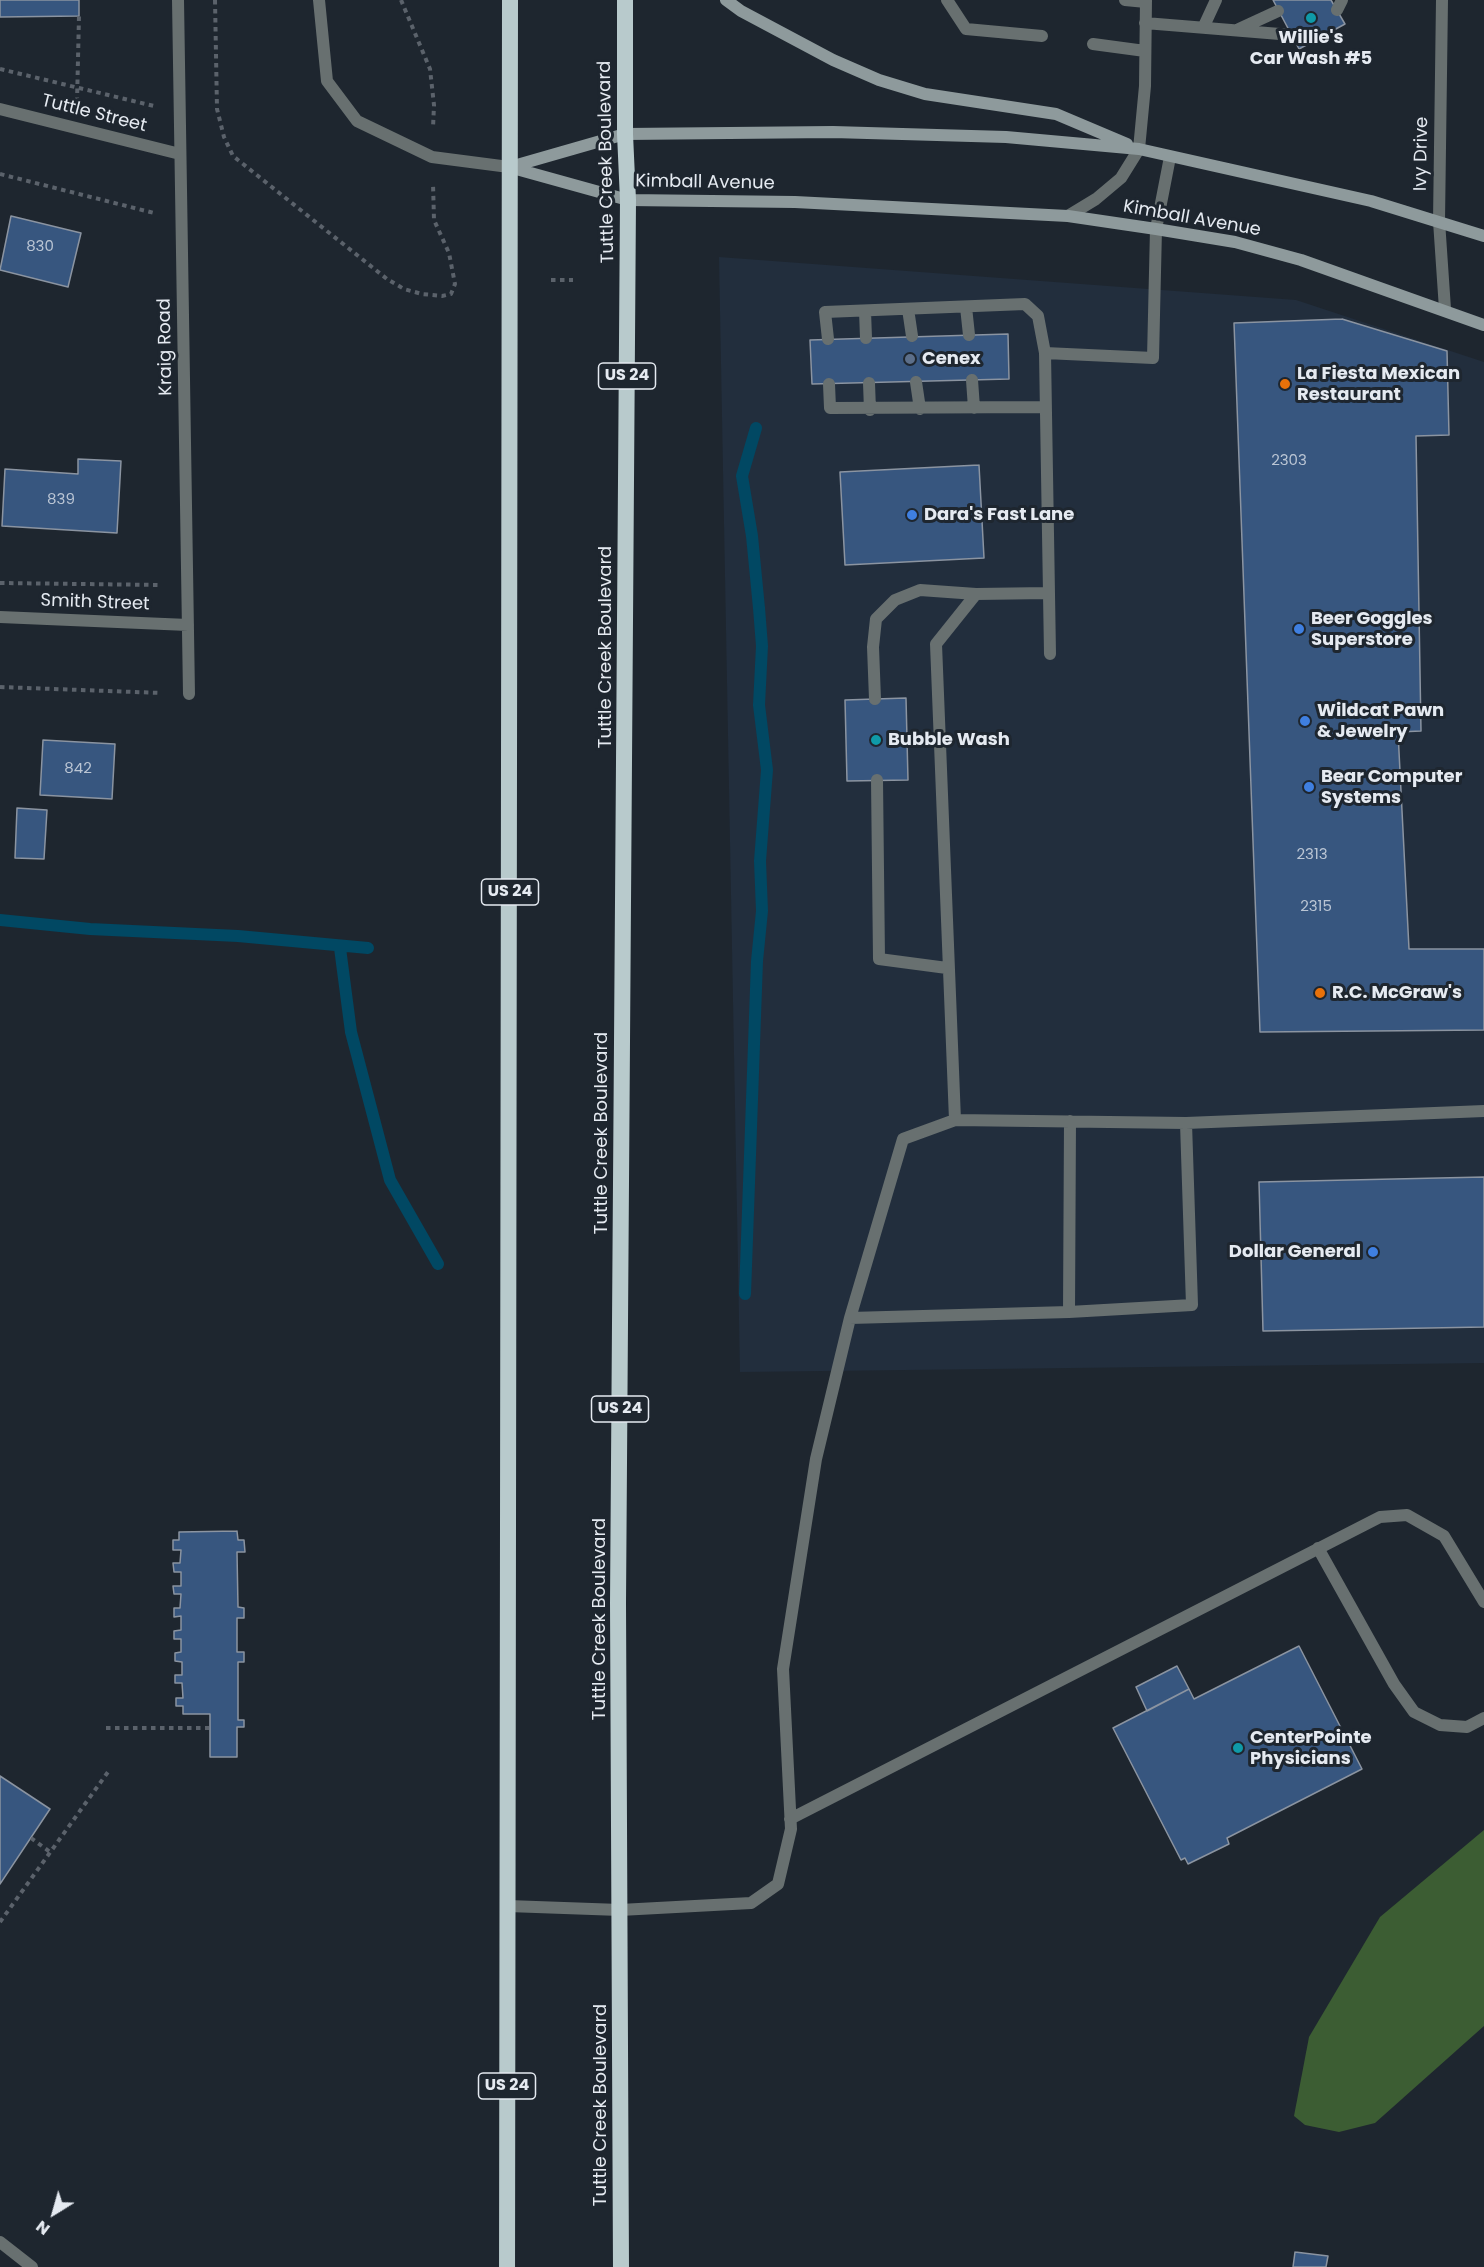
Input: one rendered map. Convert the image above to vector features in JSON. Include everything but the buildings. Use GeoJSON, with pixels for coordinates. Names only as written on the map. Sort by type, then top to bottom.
{"type":"FeatureCollection","features":[{"type":"Feature","properties":{"kind":"highway","name":"US 24"},"geometry":{"type":"LineString","coordinates":[[507,2267],[510,0]]}},
{"type":"Feature","properties":{"kind":"highway","name":"Tuttle Creek Boulevard"},"geometry":{"type":"LineString","coordinates":[[621,2267],[618,1602],[628,200],[625,134],[625,0]]}},
{"type":"Feature","properties":{"kind":"main road"},"geometry":{"type":"LineString","coordinates":[[726,0],[741,11],[802,43],[879,80],[925,94],[1056,114],[1139,149],[1252,172],[1360,198],[1484,237]]}},
{"type":"Feature","properties":{"kind":"main road"},"geometry":{"type":"LineString","coordinates":[[509,167],[625,134],[832,132],[1006,137],[1139,149]]}},
{"type":"Feature","properties":{"kind":"main road","name":"Kimball Avenue"},"geometry":{"type":"LineString","coordinates":[[509,167],[628,200],[795,202],[1068,216],[1156,229],[1234,242],[1301,260],[1445,309],[1484,325]]}},
{"type":"Feature","properties":{"kind":"street","name":"Kraig Road"},"geometry":{"type":"LineString","coordinates":[[178,0],[189,694]]}},
{"type":"Feature","properties":{"kind":"street"},"geometry":{"type":"LineString","coordinates":[[319,0],[327,81],[357,121],[432,157],[509,167]]}},
{"type":"Feature","properties":{"kind":"street"},"geometry":{"type":"LineString","coordinates":[[947,0],[966,29],[1042,36]]}},
{"type":"Feature","properties":{"kind":"street"},"geometry":{"type":"LineString","coordinates":[[1068,216],[1096,199],[1121,178],[1139,149],[1146,1],[1125,0]]}},
{"type":"Feature","properties":{"kind":"street"},"geometry":{"type":"LineString","coordinates":[[1204,26],[1216,0]]}},
{"type":"Feature","properties":{"kind":"street","name":"Ivy Drive"},"geometry":{"type":"LineString","coordinates":[[1443,0],[1439,221],[1445,309]]}},
{"type":"Feature","properties":{"kind":"street"},"geometry":{"type":"LineString","coordinates":[[1237,30],[1278,11]]}},
{"type":"Feature","properties":{"kind":"street"},"geometry":{"type":"LineString","coordinates":[[1145,23],[1204,26],[1292,35]]}},
{"type":"Feature","properties":{"kind":"street"},"geometry":{"type":"LineString","coordinates":[[1093,44],[1145,51]]}},
{"type":"Feature","properties":{"kind":"street","name":"Tuttle Street"},"geometry":{"type":"LineString","coordinates":[[0,109],[180,154]]}},
{"type":"Feature","properties":{"kind":"street"},"geometry":{"type":"LineString","coordinates":[[1045,353],[1153,358],[1156,229],[1170,157]]}},
{"type":"Feature","properties":{"kind":"street"},"geometry":{"type":"LineString","coordinates":[[828,339],[825,312],[1025,304],[1038,316],[1045,353],[1044,407],[1050,654]]}},
{"type":"Feature","properties":{"kind":"street"},"geometry":{"type":"LineString","coordinates":[[966,307],[969,335]]}},
{"type":"Feature","properties":{"kind":"street"},"geometry":{"type":"LineString","coordinates":[[908,309],[912,336]]}},
{"type":"Feature","properties":{"kind":"street"},"geometry":{"type":"LineString","coordinates":[[865,311],[866,338]]}},
{"type":"Feature","properties":{"kind":"street"},"geometry":{"type":"LineString","coordinates":[[972,380],[974,408]]}},
{"type":"Feature","properties":{"kind":"street"},"geometry":{"type":"LineString","coordinates":[[916,382],[920,409]]}},
{"type":"Feature","properties":{"kind":"street"},"geometry":{"type":"LineString","coordinates":[[869,383],[870,410]]}},
{"type":"Feature","properties":{"kind":"street"},"geometry":{"type":"LineString","coordinates":[[829,384],[830,408],[870,410],[1044,407]]}},
{"type":"Feature","properties":{"kind":"street"},"geometry":{"type":"LineString","coordinates":[[876,699],[873,647],[876,619],[895,600],[920,590],[976,594],[1048,593]]}},
{"type":"Feature","properties":{"kind":"street"},"geometry":{"type":"LineString","coordinates":[[955,1120],[947,968],[936,644],[976,594]]}},
{"type":"Feature","properties":{"kind":"street","name":"Smith Street"},"geometry":{"type":"LineString","coordinates":[[0,617],[188,625]]}},
{"type":"Feature","properties":{"kind":"street"},"geometry":{"type":"LineString","coordinates":[[877,780],[879,959],[947,968]]}},
{"type":"Feature","properties":{"kind":"street"},"geometry":{"type":"LineString","coordinates":[[508,1906],[620,1910],[751,1903],[778,1884],[791,1829],[783,1668],[816,1459],[850,1318],[903,1139],[955,1120],[1186,1123],[1484,1111]]}},
{"type":"Feature","properties":{"kind":"street"},"geometry":{"type":"LineString","coordinates":[[1069,1312],[1070,1121]]}},
{"type":"Feature","properties":{"kind":"street"},"geometry":{"type":"LineString","coordinates":[[850,1318],[1069,1312],[1192,1305],[1186,1123]]}},
{"type":"Feature","properties":{"kind":"street"},"geometry":{"type":"LineString","coordinates":[[790,1819],[1380,1517],[1407,1515],[1444,1536],[1484,1602]]}},
{"type":"Feature","properties":{"kind":"street"},"geometry":{"type":"LineString","coordinates":[[1318,1548],[1394,1684],[1414,1712],[1440,1725],[1467,1727],[1484,1718]]}},
{"type":"Feature","properties":{"kind":"street"},"geometry":{"type":"LineString","coordinates":[[0,2242],[32,2267]]}},
{"type":"Feature","properties":{"kind":"path"},"geometry":{"type":"LineString","coordinates":[[215,0],[217,109],[224,137],[233,156],[387,279],[404,289],[442,296],[451,294],[455,284],[449,254],[434,220],[432,157],[434,105],[430,69],[401,0]]}},
{"type":"Feature","properties":{"kind":"path"},"geometry":{"type":"LineString","coordinates":[[78,129],[76,88],[79,16]]}},
{"type":"Feature","properties":{"kind":"path"},"geometry":{"type":"LineString","coordinates":[[0,69],[150,105]]}},
{"type":"Feature","properties":{"kind":"path"},"geometry":{"type":"LineString","coordinates":[[0,174],[182,217]]}},
{"type":"Feature","properties":{"kind":"path"},"geometry":{"type":"LineString","coordinates":[[551,280],[573,280]]}},
{"type":"Feature","properties":{"kind":"path"},"geometry":{"type":"LineString","coordinates":[[0,583],[187,586]]}},
{"type":"Feature","properties":{"kind":"path"},"geometry":{"type":"LineString","coordinates":[[0,687],[189,694]]}},
{"type":"Feature","properties":{"kind":"path"},"geometry":{"type":"LineString","coordinates":[[106,1728],[209,1728]]}},
{"type":"Feature","properties":{"kind":"path"},"geometry":{"type":"LineString","coordinates":[[0,1922],[108,1772]]}},
{"type":"Feature","properties":{"kind":"path"},"geometry":{"type":"LineString","coordinates":[[31,1838],[50,1852]]}},
{"type":"Feature","properties":{"kind":"shaded area"},"geometry":{"type":"Polygon","coordinates":[[[719,257],[1296,300],[1484,362],[1484,1363],[740,1372],[719,257]]]}},
{"type":"Feature","properties":{"kind":"green space"},"geometry":{"type":"Polygon","coordinates":[[[1484,1830],[1484,2026],[1375,2123],[1339,2132],[1305,2125],[1294,2116],[1309,2037],[1380,1917],[1484,1830]]]}},
{"type":"Feature","properties":{"kind":"waterway"},"geometry":{"type":"LineString","coordinates":[[745,1294],[757,961],[762,911],[760,861],[767,770],[759,705],[762,646],[759,608],[752,536],[742,476],[756,428]]}},
{"type":"Feature","properties":{"kind":"waterway"},"geometry":{"type":"LineString","coordinates":[[0,920],[90,929],[238,936],[368,948]]}},
{"type":"Feature","properties":{"kind":"waterway"},"geometry":{"type":"LineString","coordinates":[[340,948],[351,1032],[390,1180],[438,1264]]}},
{"type":"Feature","properties":{"kind":"place","name":"Willie's Car Wash #5"},"geometry":{"type":"Point","coordinates":[1311,18]}},
{"type":"Feature","properties":{"kind":"place","name":"Cenex"},"geometry":{"type":"Point","coordinates":[910,359]}},
{"type":"Feature","properties":{"kind":"place","name":"La Fiesta Mexican Restaurant"},"geometry":{"type":"Point","coordinates":[1285,384]}},
{"type":"Feature","properties":{"kind":"place","name":"Dara's Fast Lane"},"geometry":{"type":"Point","coordinates":[912,515]}},
{"type":"Feature","properties":{"kind":"place","name":"Beer Goggles Superstore"},"geometry":{"type":"Point","coordinates":[1299,629]}},
{"type":"Feature","properties":{"kind":"place","name":"Wildcat Pawn & Jewelry"},"geometry":{"type":"Point","coordinates":[1305,721]}},
{"type":"Feature","properties":{"kind":"place","name":"Bubble Wash"},"geometry":{"type":"Point","coordinates":[876,740]}},
{"type":"Feature","properties":{"kind":"place","name":"Bear Computer Systems"},"geometry":{"type":"Point","coordinates":[1309,787]}},
{"type":"Feature","properties":{"kind":"place","name":"R.C. McGraw's"},"geometry":{"type":"Point","coordinates":[1320,993]}},
{"type":"Feature","properties":{"kind":"place","name":"Dollar General"},"geometry":{"type":"Point","coordinates":[1373,1252]}},
{"type":"Feature","properties":{"kind":"place","name":"CenterPointe Physicians"},"geometry":{"type":"Point","coordinates":[1238,1748]}}]}
